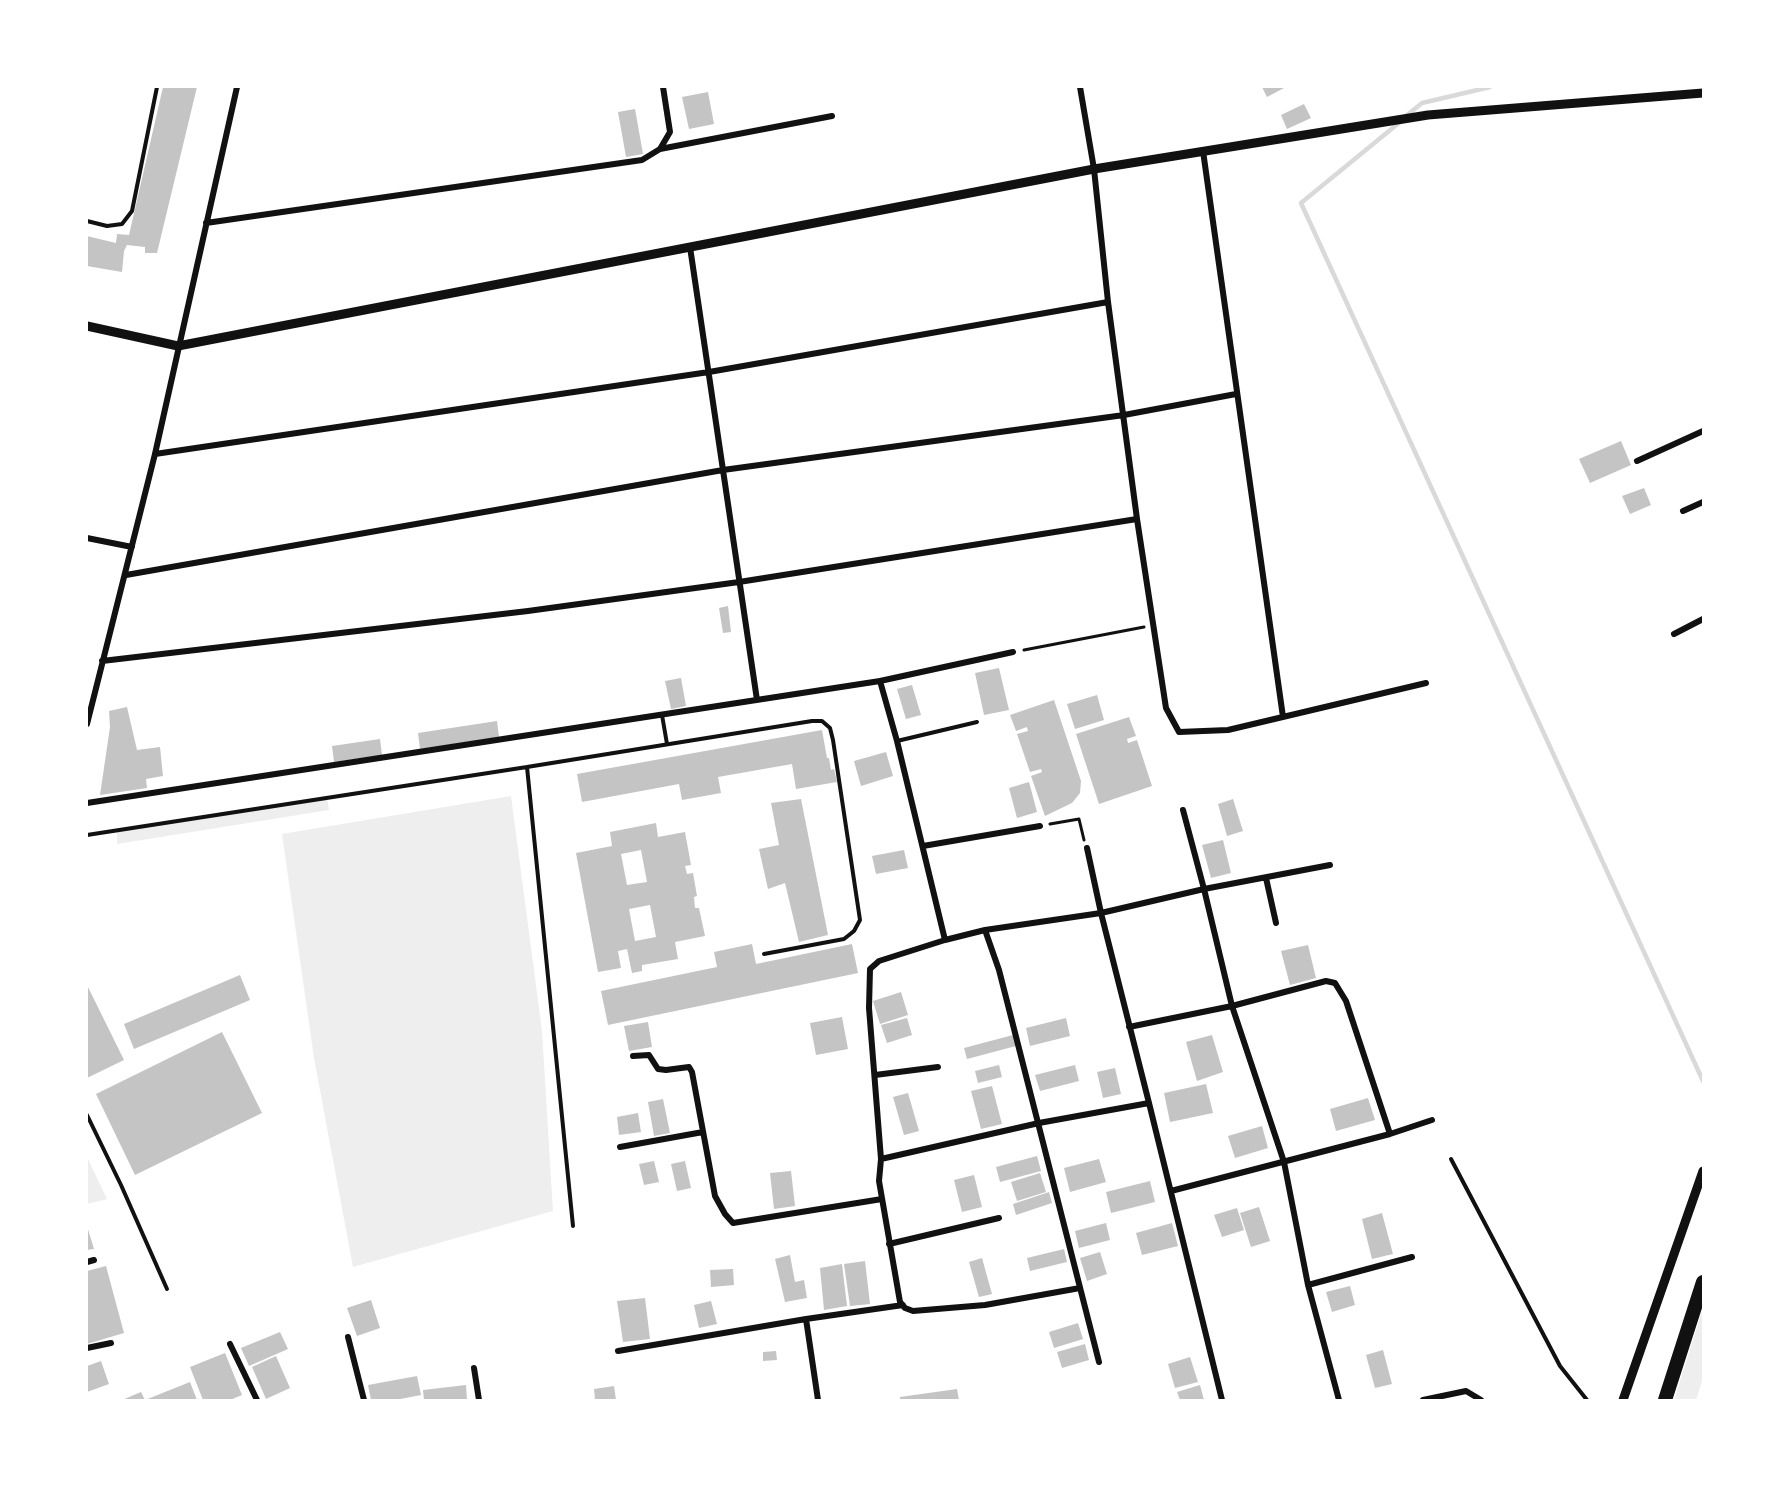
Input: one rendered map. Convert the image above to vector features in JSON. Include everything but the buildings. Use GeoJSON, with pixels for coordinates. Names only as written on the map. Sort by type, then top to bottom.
{"type":"FeatureCollection","features":[{"type":"Feature","properties":{"kind":"highway"},"geometry":{"type":"LineString","coordinates":[[1665,1400],[1703,1282]]}},
{"type":"Feature","properties":{"kind":"street"},"geometry":{"type":"LineString","coordinates":[[87,724],[155,454],[237,87]]}},
{"type":"Feature","properties":{"kind":"street"},"geometry":{"type":"LineString","coordinates":[[660,149],[670,132],[663,87]]}},
{"type":"Feature","properties":{"kind":"street"},"geometry":{"type":"LineString","coordinates":[[1080,87],[1094,169],[1108,302],[1137,519],[1166,708],[1179,732],[1228,730],[1426,683]]}},
{"type":"Feature","properties":{"kind":"street"},"geometry":{"type":"LineString","coordinates":[[87,326],[178,346],[1094,169],[1428,116],[1703,93]]}},
{"type":"Feature","properties":{"kind":"street"},"geometry":{"type":"LineString","coordinates":[[206,223],[642,160],[660,149],[832,117]]}},
{"type":"Feature","properties":{"kind":"street"},"geometry":{"type":"LineString","coordinates":[[1203,151],[1283,717]]}},
{"type":"Feature","properties":{"kind":"street"},"geometry":{"type":"LineString","coordinates":[[690,247],[757,700]]}},
{"type":"Feature","properties":{"kind":"street"},"geometry":{"type":"LineString","coordinates":[[155,454],[708,372],[1108,302]]}},
{"type":"Feature","properties":{"kind":"street"},"geometry":{"type":"LineString","coordinates":[[126,575],[723,470],[1124,415],[1236,394]]}},
{"type":"Feature","properties":{"kind":"street"},"geometry":{"type":"LineString","coordinates":[[1637,461],[1703,431]]}},
{"type":"Feature","properties":{"kind":"street"},"geometry":{"type":"LineString","coordinates":[[1683,511],[1703,502]]}},
{"type":"Feature","properties":{"kind":"street"},"geometry":{"type":"LineString","coordinates":[[102,661],[528,611],[740,582],[1137,519]]}},
{"type":"Feature","properties":{"kind":"street"},"geometry":{"type":"LineString","coordinates":[[87,538],[132,547]]}},
{"type":"Feature","properties":{"kind":"street"},"geometry":{"type":"LineString","coordinates":[[1674,634],[1703,619]]}},
{"type":"Feature","properties":{"kind":"street"},"geometry":{"type":"LineString","coordinates":[[87,803],[880,681],[1013,652]]}},
{"type":"Feature","properties":{"kind":"street"},"geometry":{"type":"LineString","coordinates":[[880,681],[897,741],[945,940]]}},
{"type":"Feature","properties":{"kind":"street"},"geometry":{"type":"LineString","coordinates":[[1182,810],[1232,1006],[1284,1162],[1308,1285],[1339,1400]]}},
{"type":"Feature","properties":{"kind":"street"},"geometry":{"type":"LineString","coordinates":[[923,846],[1040,826]]}},
{"type":"Feature","properties":{"kind":"street"},"geometry":{"type":"LineString","coordinates":[[1086,848],[1222,1400]]}},
{"type":"Feature","properties":{"kind":"street"},"geometry":{"type":"LineString","coordinates":[[903,1305],[896,1285],[879,1180],[880,1159],[869,1008],[870,969],[879,961],[985,930],[1101,914],[1204,889],[1330,865]]}},
{"type":"Feature","properties":{"kind":"street"},"geometry":{"type":"LineString","coordinates":[[1266,878],[1276,923]]}},
{"type":"Feature","properties":{"kind":"street"},"geometry":{"type":"LineString","coordinates":[[985,930],[999,970],[1099,1362]]}},
{"type":"Feature","properties":{"kind":"street"},"geometry":{"type":"LineString","coordinates":[[1129,1027],[1232,1006],[1326,981],[1335,983],[1346,1001],[1390,1134]]}},
{"type":"Feature","properties":{"kind":"street"},"geometry":{"type":"LineString","coordinates":[[633,1056],[649,1055],[658,1069],[689,1067],[692,1072],[715,1196],[733,1223],[882,1199]]}},
{"type":"Feature","properties":{"kind":"street"},"geometry":{"type":"LineString","coordinates":[[875,1075],[938,1067]]}},
{"type":"Feature","properties":{"kind":"street"},"geometry":{"type":"LineString","coordinates":[[880,1159],[1039,1123],[1149,1103]]}},
{"type":"Feature","properties":{"kind":"street"},"geometry":{"type":"LineString","coordinates":[[1171,1191],[1390,1134],[1432,1120]]}},
{"type":"Feature","properties":{"kind":"street"},"geometry":{"type":"LineString","coordinates":[[620,1147],[703,1132]]}},
{"type":"Feature","properties":{"kind":"street"},"geometry":{"type":"LineString","coordinates":[[1623,1400],[1703,1171]]}},
{"type":"Feature","properties":{"kind":"street"},"geometry":{"type":"LineString","coordinates":[[889,1244],[999,1218]]}},
{"type":"Feature","properties":{"kind":"street"},"geometry":{"type":"LineString","coordinates":[[1308,1285],[1412,1257]]}},
{"type":"Feature","properties":{"kind":"street"},"geometry":{"type":"LineString","coordinates":[[618,1351],[903,1305],[913,1311],[985,1305],[1080,1288]]}},
{"type":"Feature","properties":{"kind":"street"},"geometry":{"type":"LineString","coordinates":[[806,1319],[818,1400]]}},
{"type":"Feature","properties":{"kind":"street"},"geometry":{"type":"LineString","coordinates":[[348,1337],[364,1400]]}},
{"type":"Feature","properties":{"kind":"street"},"geometry":{"type":"LineString","coordinates":[[87,1348],[111,1343]]}},
{"type":"Feature","properties":{"kind":"street"},"geometry":{"type":"LineString","coordinates":[[230,1344],[255,1400]]}},
{"type":"Feature","properties":{"kind":"street"},"geometry":{"type":"LineString","coordinates":[[474,1368],[479,1400]]}},
{"type":"Feature","properties":{"kind":"street"},"geometry":{"type":"LineString","coordinates":[[1424,1400],[1466,1391],[1481,1400]]}},
{"type":"Feature","properties":{"kind":"lane"},"geometry":{"type":"LineString","coordinates":[[87,222],[107,226],[122,224],[132,211],[157,87]]}},
{"type":"Feature","properties":{"kind":"lane"},"geometry":{"type":"LineString","coordinates":[[662,715],[667,744]]}},
{"type":"Feature","properties":{"kind":"lane"},"geometry":{"type":"LineString","coordinates":[[87,835],[812,721],[822,722],[830,728],[833,740],[860,920],[854,931],[844,939],[764,954]]}},
{"type":"Feature","properties":{"kind":"lane"},"geometry":{"type":"LineString","coordinates":[[897,741],[977,722]]}},
{"type":"Feature","properties":{"kind":"lane"},"geometry":{"type":"LineString","coordinates":[[527,767],[573,1226]]}},
{"type":"Feature","properties":{"kind":"lane"},"geometry":{"type":"LineString","coordinates":[[87,1115],[167,1289]]}},
{"type":"Feature","properties":{"kind":"lane"},"geometry":{"type":"LineString","coordinates":[[1451,1159],[1560,1366],[1587,1400]]}},
{"type":"Feature","properties":{"kind":"path"},"geometry":{"type":"LineString","coordinates":[[1013,652],[1154,625]]}},
{"type":"Feature","properties":{"kind":"path"},"geometry":{"type":"LineString","coordinates":[[1040,826],[1079,819],[1086,848]]}},
{"type":"Feature","properties":{"kind":"shaded area"},"geometry":{"type":"Polygon","coordinates":[[[511,796],[542,1031],[553,1211],[353,1267],[314,1058],[282,834],[511,796]]]}},
{"type":"Feature","properties":{"kind":"shaded area"},"geometry":{"type":"Polygon","coordinates":[[[327,797],[329,810],[117,844],[117,831],[327,797]]]}},
{"type":"Feature","properties":{"kind":"shaded area"},"geometry":{"type":"Polygon","coordinates":[[[87,1157],[107,1199],[87,1204],[87,1157]]]}},
{"type":"Feature","properties":{"kind":"shaded area"},"geometry":{"type":"Polygon","coordinates":[[[1703,1308],[1703,1378],[1696,1400],[1674,1400],[1703,1308]]]}},
{"type":"Feature","properties":{"kind":"waterway"},"geometry":{"type":"LineString","coordinates":[[1406,116],[1422,103],[1490,87]]}},
{"type":"Feature","properties":{"kind":"waterway"},"geometry":{"type":"LineString","coordinates":[[1400,122],[1301,203],[1703,1081]]}}]}
